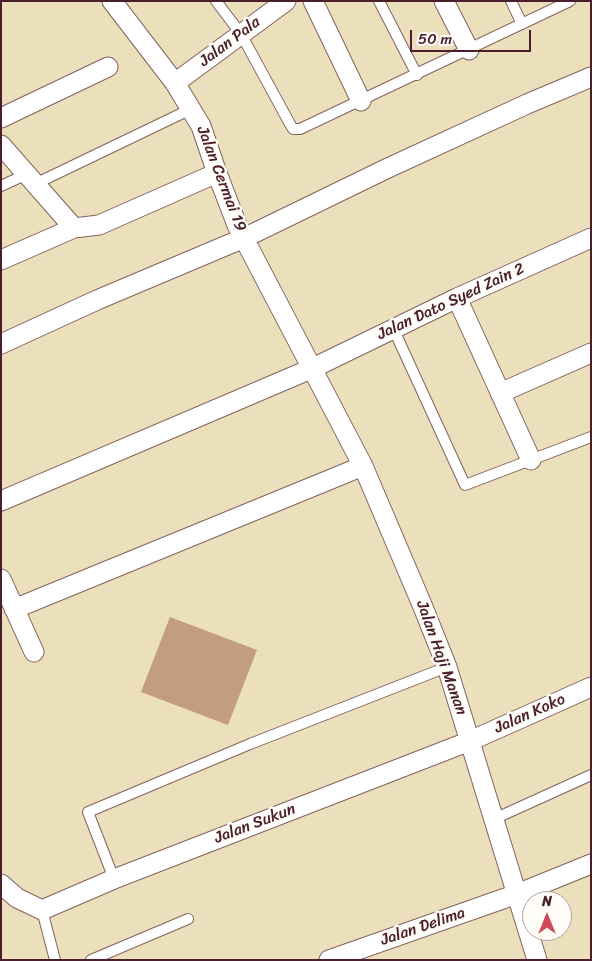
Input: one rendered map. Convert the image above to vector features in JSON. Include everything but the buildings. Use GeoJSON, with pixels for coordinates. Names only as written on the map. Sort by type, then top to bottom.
{"type":"FeatureCollection","features":[{"type":"Feature","properties":{"kind":"street","name":"Jalan Cermai 19"},"geometry":{"type":"LineString","coordinates":[[112,1],[175,83],[192,109],[201,126],[217,173],[244,238],[313,368]]}},
{"type":"Feature","properties":{"kind":"street","name":"Jalan Pala"},"geometry":{"type":"LineString","coordinates":[[175,83],[286,1]]}},
{"type":"Feature","properties":{"kind":"street"},"geometry":{"type":"LineString","coordinates":[[313,1],[361,102]]}},
{"type":"Feature","properties":{"kind":"street"},"geometry":{"type":"LineString","coordinates":[[444,1],[469,50]]}},
{"type":"Feature","properties":{"kind":"street"},"geometry":{"type":"LineString","coordinates":[[1,118],[108,67]]}},
{"type":"Feature","properties":{"kind":"street"},"geometry":{"type":"LineString","coordinates":[[1,344],[97,300],[244,238],[388,168],[518,108],[591,78]]}},
{"type":"Feature","properties":{"kind":"street"},"geometry":{"type":"LineString","coordinates":[[1,144],[74,228]]}},
{"type":"Feature","properties":{"kind":"street"},"geometry":{"type":"LineString","coordinates":[[1,260],[74,228],[99,224],[217,173]]}},
{"type":"Feature","properties":{"kind":"street","name":"Jalan Dato Syed Zain 2"},"geometry":{"type":"LineString","coordinates":[[1,501],[313,368],[457,298],[591,238]]}},
{"type":"Feature","properties":{"kind":"street"},"geometry":{"type":"LineString","coordinates":[[457,298],[531,460]]}},
{"type":"Feature","properties":{"kind":"street"},"geometry":{"type":"LineString","coordinates":[[500,393],[591,353]]}},
{"type":"Feature","properties":{"kind":"street","name":"Jalan Haji Manan"},"geometry":{"type":"LineString","coordinates":[[313,368],[363,466],[447,667],[537,960]]}},
{"type":"Feature","properties":{"kind":"street"},"geometry":{"type":"LineString","coordinates":[[14,609],[363,466]]}},
{"type":"Feature","properties":{"kind":"street"},"geometry":{"type":"LineString","coordinates":[[1,579],[34,652]]}},
{"type":"Feature","properties":{"kind":"street","name":"Jalan Koko"},"geometry":{"type":"LineString","coordinates":[[470,741],[591,687]]}},
{"type":"Feature","properties":{"kind":"street","name":"Jalan Sukun"},"geometry":{"type":"LineString","coordinates":[[42,910],[114,879],[470,741]]}},
{"type":"Feature","properties":{"kind":"street","name":"Jalan Delima"},"geometry":{"type":"LineString","coordinates":[[329,960],[518,894],[591,864]]}},
{"type":"Feature","properties":{"kind":"street"},"geometry":{"type":"LineString","coordinates":[[1,884],[17,898],[42,910]]}},
{"type":"Feature","properties":{"kind":"lane"},"geometry":{"type":"LineString","coordinates":[[216,1],[242,34],[293,129],[300,129],[361,102],[570,1]]}},
{"type":"Feature","properties":{"kind":"lane"},"geometry":{"type":"LineString","coordinates":[[379,1],[417,75]]}},
{"type":"Feature","properties":{"kind":"lane"},"geometry":{"type":"LineString","coordinates":[[511,1],[522,24]]}},
{"type":"Feature","properties":{"kind":"lane"},"geometry":{"type":"LineString","coordinates":[[1,186],[31,179],[192,109]]}},
{"type":"Feature","properties":{"kind":"lane"},"geometry":{"type":"LineString","coordinates":[[393,328],[465,485],[591,437]]}},
{"type":"Feature","properties":{"kind":"lane"},"geometry":{"type":"LineString","coordinates":[[114,879],[88,812],[250,744],[447,667]]}},
{"type":"Feature","properties":{"kind":"lane"},"geometry":{"type":"LineString","coordinates":[[494,819],[591,775]]}},
{"type":"Feature","properties":{"kind":"lane"},"geometry":{"type":"LineString","coordinates":[[42,910],[55,960]]}},
{"type":"Feature","properties":{"kind":"lane"},"geometry":{"type":"LineString","coordinates":[[91,960],[188,919]]}}]}
